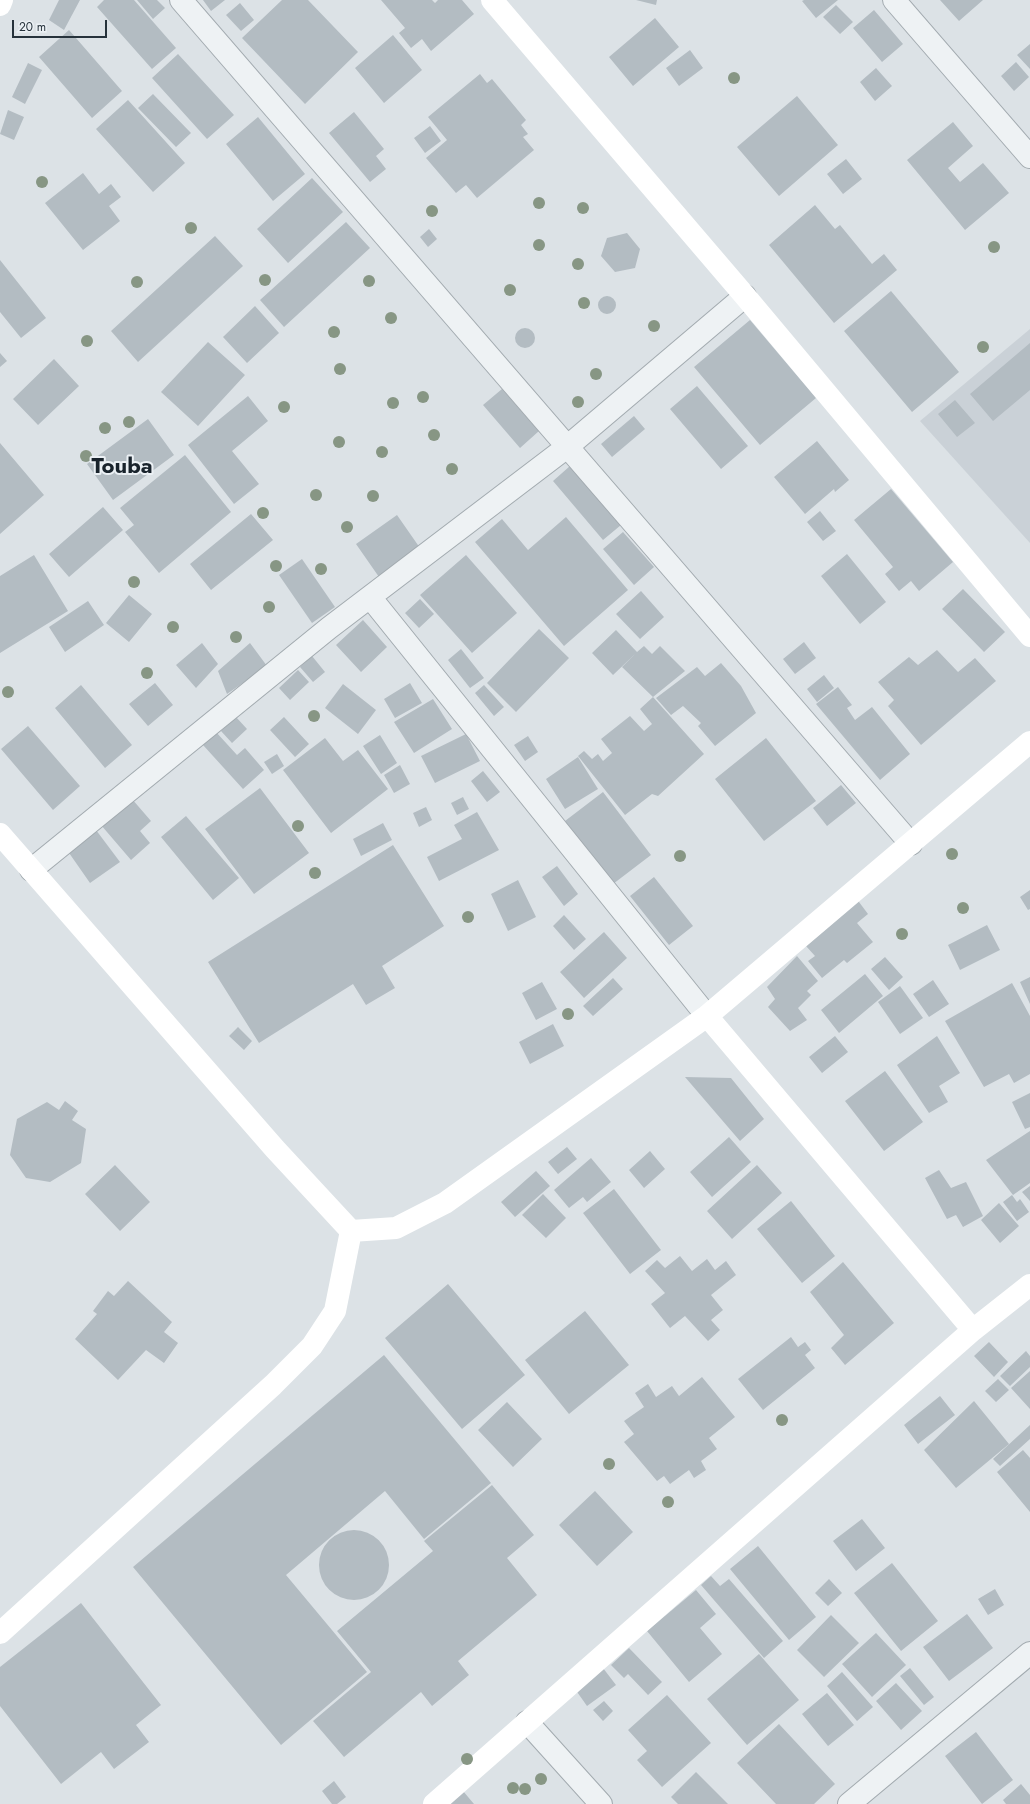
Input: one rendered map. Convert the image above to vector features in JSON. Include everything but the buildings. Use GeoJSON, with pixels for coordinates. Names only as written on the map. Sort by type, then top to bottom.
{"type":"FeatureCollection","features":[{"type":"Feature","properties":{"kind":"street"},"geometry":{"type":"LineString","coordinates":[[0,5],[2,0]]}},
{"type":"Feature","properties":{"kind":"street"},"geometry":{"type":"LineString","coordinates":[[181,0],[911,844]]}},
{"type":"Feature","properties":{"kind":"street"},"geometry":{"type":"LineString","coordinates":[[492,0],[744,296],[1030,636]]}},
{"type":"Feature","properties":{"kind":"street"},"geometry":{"type":"LineString","coordinates":[[894,0],[1030,157]]}},
{"type":"Feature","properties":{"kind":"street"},"geometry":{"type":"LineString","coordinates":[[31,870],[329,628],[567,447],[744,296]]}},
{"type":"Feature","properties":{"kind":"street"},"geometry":{"type":"LineString","coordinates":[[370,597],[707,1016],[973,1330]]}},
{"type":"Feature","properties":{"kind":"street"},"geometry":{"type":"LineString","coordinates":[[351,1231],[396,1228],[445,1203],[707,1016],[1030,742]]}},
{"type":"Feature","properties":{"kind":"street"},"geometry":{"type":"LineString","coordinates":[[0,834],[275,1149],[351,1231]]}},
{"type":"Feature","properties":{"kind":"street"},"geometry":{"type":"LineString","coordinates":[[0,1633],[273,1385],[312,1346],[335,1312],[351,1231]]}},
{"type":"Feature","properties":{"kind":"street"},"geometry":{"type":"LineString","coordinates":[[434,1804],[973,1330],[1030,1285]]}},
{"type":"Feature","properties":{"kind":"street"},"geometry":{"type":"LineString","coordinates":[[850,1804],[1030,1653]]}},
{"type":"Feature","properties":{"kind":"street"},"geometry":{"type":"LineString","coordinates":[[527,1722],[601,1804]]}},
{"type":"Feature","properties":{"kind":"shaded area"},"geometry":{"type":"Polygon","coordinates":[[[1030,329],[1030,543],[920,421],[1030,329]]]}},
{"type":"Feature","properties":{"kind":"district","name":"Touba"},"geometry":{"type":"Point","coordinates":[122,468]}}]}
